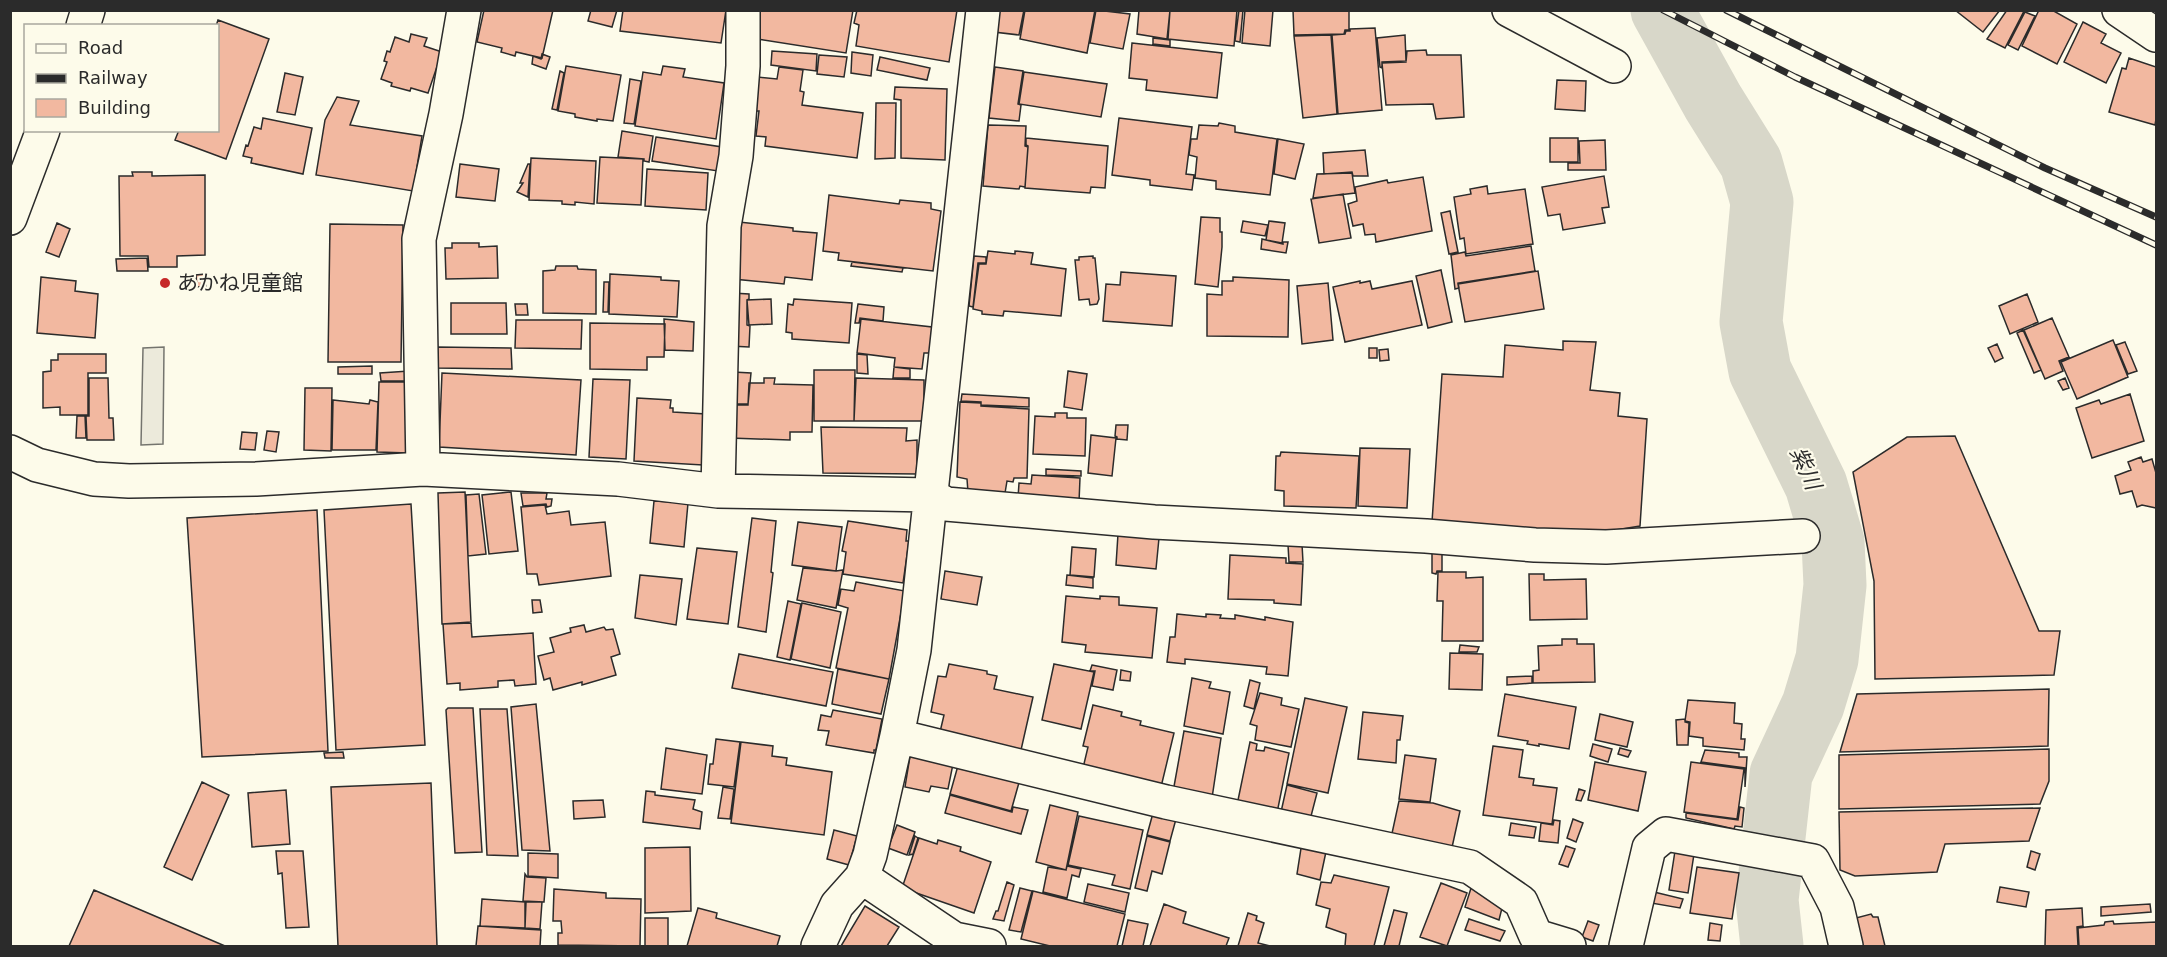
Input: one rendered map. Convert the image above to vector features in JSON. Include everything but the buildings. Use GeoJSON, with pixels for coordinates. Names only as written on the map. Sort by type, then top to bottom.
{"type":"FeatureCollection","features":[{"type":"Feature","properties":{"kind":"street"},"geometry":{"type":"LineString","coordinates":[[423,469],[419,239],[446,114],[464,10]]}},
{"type":"Feature","properties":{"kind":"street"},"geometry":{"type":"LineString","coordinates":[[718,491],[724,226],[736,156],[743,66],[743,10]]}},
{"type":"Feature","properties":{"kind":"street"},"geometry":{"type":"LineString","coordinates":[[818,946],[837,905],[862,877],[870,855],[914,650],[983,10]]}},
{"type":"Feature","properties":{"kind":"street"},"geometry":{"type":"LineString","coordinates":[[1509,10],[1614,66]]}},
{"type":"Feature","properties":{"kind":"street"},"geometry":{"type":"LineString","coordinates":[[2119,10],[2157,35]]}},
{"type":"Feature","properties":{"kind":"street"},"geometry":{"type":"LineString","coordinates":[[10,218],[42,132]]}},
{"type":"Feature","properties":{"kind":"street"},"geometry":{"type":"LineString","coordinates":[[10,452],[37,465],[94,479],[152,482],[256,479],[423,469],[618,479],[718,491],[930,495],[946,504],[1154,522],[1426,536],[1535,545],[1606,547],[1803,536]]}},
{"type":"Feature","properties":{"kind":"street"},"geometry":{"type":"LineString","coordinates":[[897,736],[1166,802],[1470,867],[1521,902],[1529,941],[1569,946]]}},
{"type":"Feature","properties":{"kind":"street"},"geometry":{"type":"LineString","coordinates":[[1626,946],[1649,848],[1666,834],[1813,861],[1838,907],[1846,946]]}},
{"type":"Feature","properties":{"kind":"street"},"geometry":{"type":"LineString","coordinates":[[862,877],[954,939],[988,946]]}},
{"type":"Feature","properties":{"kind":"shaded area"},"geometry":{"type":"Polygon","coordinates":[[[164,347],[163,444],[141,445],[143,348],[164,347]]]}},
{"type":"Feature","properties":{"kind":"waterway","name":"紫川"},"geometry":{"type":"LineString","coordinates":[[1662,10],[1713,102],[1751,163],[1762,202],[1751,322],[1760,371],[1816,485],[1833,542],[1835,585],[1827,659],[1813,705],[1781,774],[1767,900],[1772,946]]}},
{"type":"Feature","properties":{"kind":"railway"},"geometry":{"type":"LineString","coordinates":[[1663,10],[1795,77],[2156,245]]}},
{"type":"Feature","properties":{"kind":"railway"},"geometry":{"type":"LineString","coordinates":[[1726,10],[2045,168],[2156,217]]}},
{"type":"Feature","properties":{"kind":"place","name":"あかね児童館"},"geometry":{"type":"Point","coordinates":[165,283]}}]}
